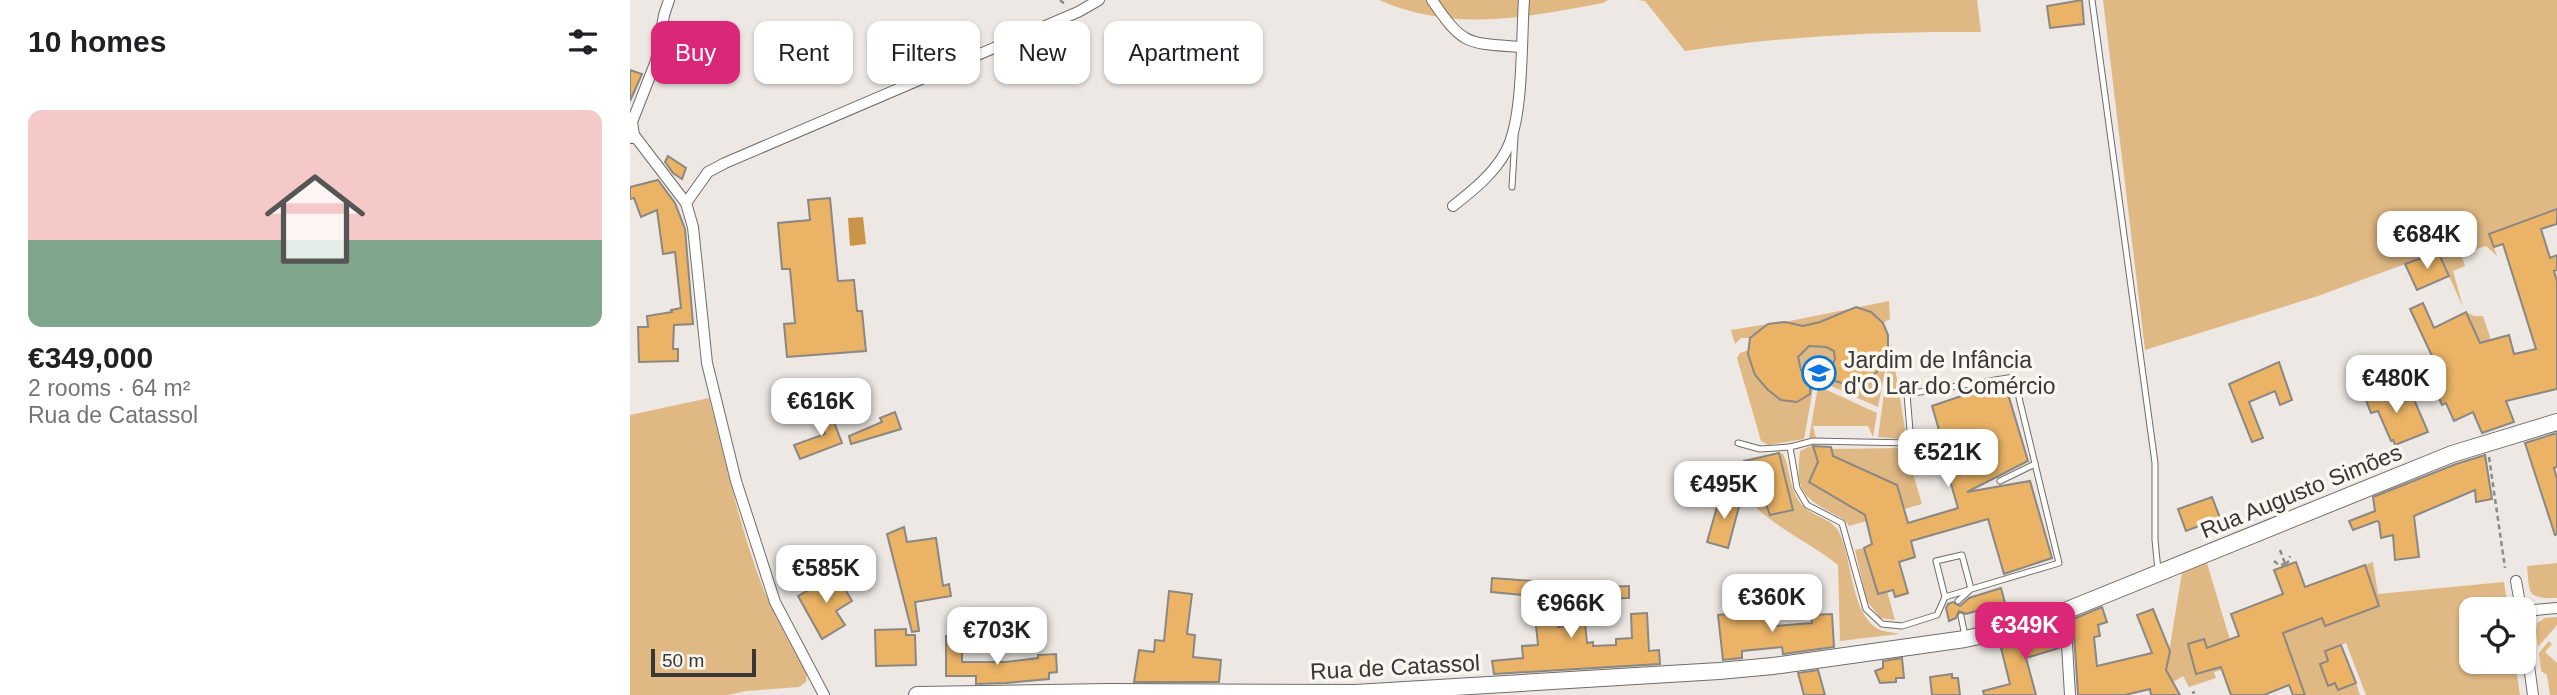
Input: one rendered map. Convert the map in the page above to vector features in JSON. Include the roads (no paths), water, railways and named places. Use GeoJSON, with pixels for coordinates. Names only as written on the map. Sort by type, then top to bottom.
{"type":"FeatureCollection","features":[{"type":"Feature","properties":{"kind":"main road","name":"Rua Augusto Simões"},"geometry":{"type":"LineString","coordinates":[[2065,611],[2452,454],[2557,422]]}},
{"type":"Feature","properties":{"kind":"main road","name":"Rua de Catassol"},"geometry":{"type":"LineString","coordinates":[[916,695],[1145,692],[1296,695],[1446,692],[1748,668],[1965,639],[2011,629],[2065,611]]}},
{"type":"Feature","properties":{"kind":"street"},"geometry":{"type":"LineString","coordinates":[[669,0],[656,61],[632,122],[632,137],[686,203],[693,227],[707,363],[736,481],[775,602],[824,695]]}},
{"type":"Feature","properties":{"kind":"street"},"geometry":{"type":"LineString","coordinates":[[686,203],[708,172],[725,163],[939,73],[1078,12],[1098,0]]}},
{"type":"Feature","properties":{"kind":"street"},"geometry":{"type":"LineString","coordinates":[[1432,0],[1452,30],[1468,41],[1521,47]]}},
{"type":"Feature","properties":{"kind":"street"},"geometry":{"type":"LineString","coordinates":[[1452,206],[1490,173],[1506,152],[1516,126],[1524,0]]}},
{"type":"Feature","properties":{"kind":"street"},"geometry":{"type":"LineString","coordinates":[[2516,581],[2519,597]]}},
{"type":"Feature","properties":{"kind":"street"},"geometry":{"type":"LineString","coordinates":[[2536,609],[2557,608]]}},
{"type":"Feature","properties":{"kind":"street"},"geometry":{"type":"LineString","coordinates":[[2065,611],[2070,695]]}},
{"type":"Feature","properties":{"kind":"street"},"geometry":{"type":"LineString","coordinates":[[2530,674],[2533,695]]}},
{"type":"Feature","properties":{"kind":"lane"},"geometry":{"type":"LineString","coordinates":[[2092,0],[2155,463],[2158,573]]}},
{"type":"Feature","properties":{"kind":"lane"},"geometry":{"type":"LineString","coordinates":[[1512,187],[1516,126]]}},
{"type":"Feature","properties":{"kind":"lane"},"geometry":{"type":"LineString","coordinates":[[1738,443],[1760,449],[1790,447],[1813,441],[1912,443],[1907,394],[2014,377],[2059,563],[1945,597]]}},
{"type":"Feature","properties":{"kind":"lane"},"geometry":{"type":"LineString","coordinates":[[1790,447],[1797,488],[1807,505],[1842,523],[1866,609],[1882,624],[1902,626],[1937,615],[1945,597],[1936,561],[1962,555],[1970,589]]}},
{"type":"Feature","properties":{"kind":"lane"},"geometry":{"type":"LineString","coordinates":[[2000,481],[2035,464]]}},
{"type":"Feature","properties":{"kind":"lane"},"geometry":{"type":"LineString","coordinates":[[1958,601],[1970,589]]}},
{"type":"Feature","properties":{"kind":"lane"},"geometry":{"type":"LineString","coordinates":[[1961,616],[1965,639]]}},
{"type":"Feature","properties":{"kind":"place","name":"Jardim de Infância d'O Lar do Comércio"},"geometry":{"type":"Point","coordinates":[1819,373]}}]}
